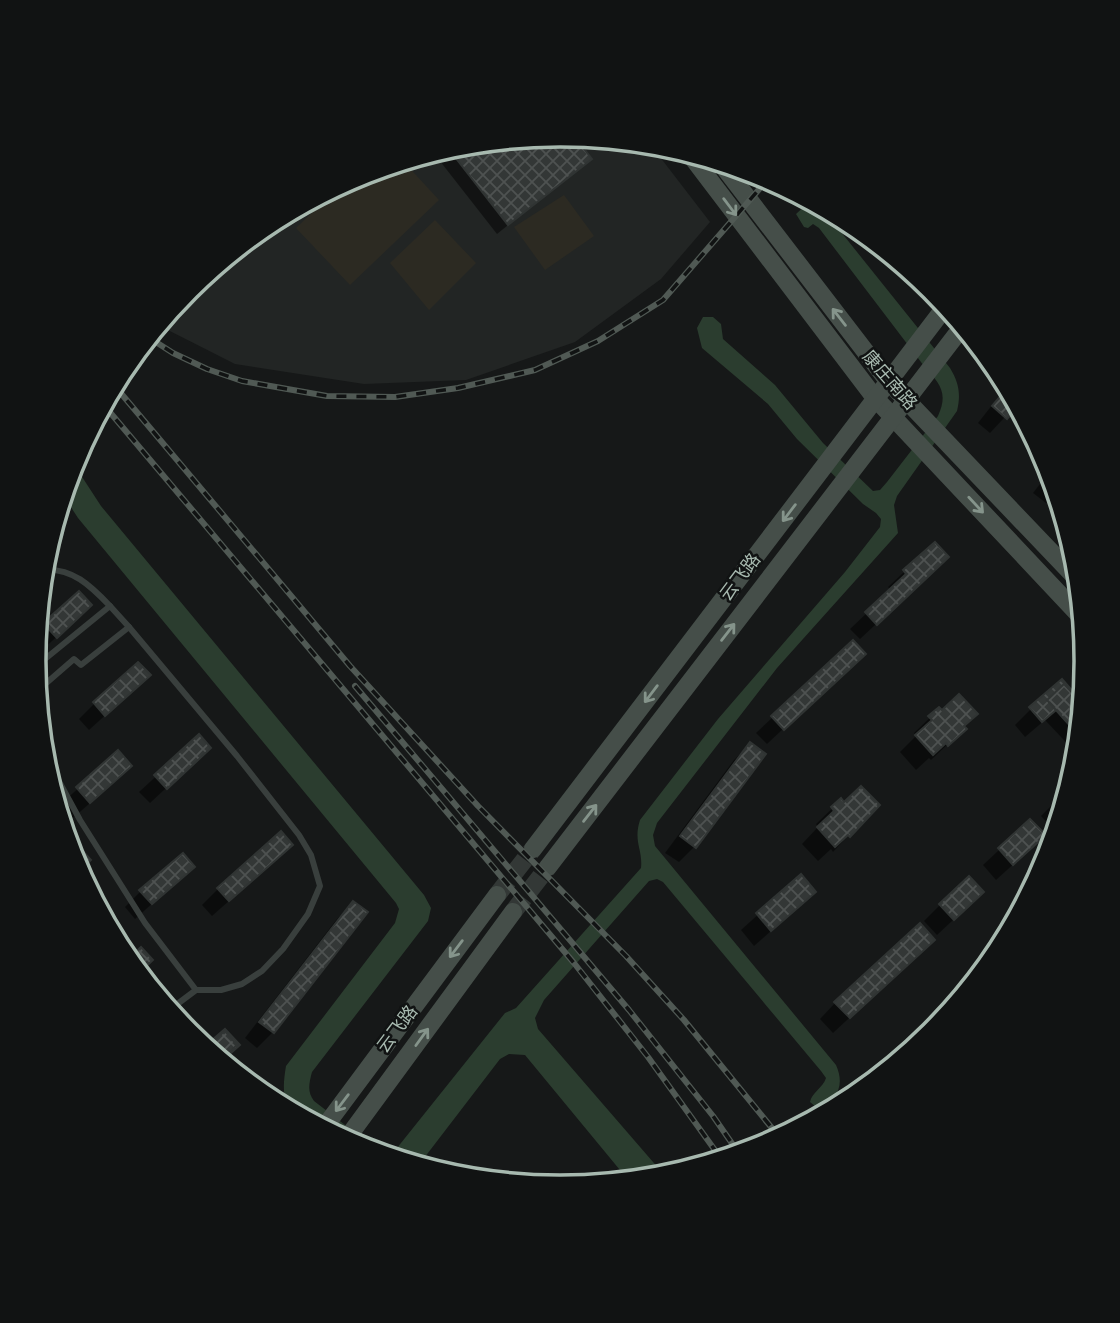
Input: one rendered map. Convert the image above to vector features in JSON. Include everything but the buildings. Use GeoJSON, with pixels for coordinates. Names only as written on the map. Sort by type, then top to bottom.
{"type":"FeatureCollection","features":[{"type":"Feature","properties":{"kind":"main road","name":"康庄南路"},"geometry":{"type":"LineString","coordinates":[[699,167],[875,398],[1071,606]]}},
{"type":"Feature","properties":{"kind":"main road","name":"康庄南路"},"geometry":{"type":"LineString","coordinates":[[731,176],[888,381],[1066,568]]}},
{"type":"Feature","properties":{"kind":"main road","name":"云飞路"},"geometry":{"type":"LineString","coordinates":[[533,849],[940,314]]}},
{"type":"Feature","properties":{"kind":"main road","name":"云飞路"},"geometry":{"type":"LineString","coordinates":[[548,867],[957,334]]}},
{"type":"Feature","properties":{"kind":"main road","name":"云飞路"},"geometry":{"type":"LineString","coordinates":[[329,1121],[497,895]]}},
{"type":"Feature","properties":{"kind":"main road","name":"云飞路"},"geometry":{"type":"LineString","coordinates":[[352,1132],[513,912]]}},
{"type":"Feature","properties":{"kind":"lane"},"geometry":{"type":"LineString","coordinates":[[54,569],[68,573],[89,584],[129,627],[299,835],[311,855],[320,886],[308,914],[283,949],[262,971],[242,984],[221,990],[196,990],[176,1005]]}},
{"type":"Feature","properties":{"kind":"lane"},"geometry":{"type":"LineString","coordinates":[[46,658],[110,607]]}},
{"type":"Feature","properties":{"kind":"lane"},"geometry":{"type":"LineString","coordinates":[[47,683],[74,659],[81,665],[129,627]]}},
{"type":"Feature","properties":{"kind":"lane"},"geometry":{"type":"LineString","coordinates":[[60,784],[145,923],[196,990]]}},
{"type":"Feature","properties":{"kind":"shaded area"},"geometry":{"type":"Polygon","coordinates":[[[560,147],[627,151],[660,157],[710,222],[661,279],[575,342],[466,380],[364,384],[235,364],[167,330],[221,275],[274,234],[332,200],[395,174],[493,151],[560,147]]]}},
{"type":"Feature","properties":{"kind":"shaded area"},"geometry":{"type":"Polygon","coordinates":[[[411,170],[439,200],[350,285],[296,228],[316,209],[332,200],[411,170]]]}},
{"type":"Feature","properties":{"kind":"shaded area"},"geometry":{"type":"Polygon","coordinates":[[[564,195],[594,236],[545,270],[514,227],[564,195]]]}},
{"type":"Feature","properties":{"kind":"shaded area"},"geometry":{"type":"Polygon","coordinates":[[[802,208],[840,230],[950,368],[958,389],[957,411],[897,496],[894,505],[898,533],[777,668],[657,823],[653,835],[655,846],[836,1065],[840,1079],[838,1092],[818,1107],[810,1102],[826,1078],[663,882],[657,879],[649,881],[544,1000],[535,1018],[538,1029],[657,1167],[622,1172],[525,1055],[509,1054],[500,1059],[425,1157],[396,1149],[505,1013],[516,1008],[641,868],[637,834],[640,820],[718,719],[845,572],[880,527],[881,519],[876,513],[863,504],[797,439],[768,404],[702,348],[697,328],[703,317],[713,317],[721,324],[723,339],[775,385],[823,443],[873,491],[880,490],[887,482],[938,416],[943,400],[938,383],[819,228],[813,224],[808,228],[804,227],[796,214],[802,208]]]}},
{"type":"Feature","properties":{"kind":"shaded area"},"geometry":{"type":"Polygon","coordinates":[[[435,220],[476,263],[429,310],[390,263],[435,220]]]}},
{"type":"Feature","properties":{"kind":"shaded area"},"geometry":{"type":"Polygon","coordinates":[[[81,475],[101,506],[424,895],[431,908],[428,921],[312,1072],[309,1091],[314,1101],[357,1134],[285,1096],[286,1066],[395,923],[399,909],[78,518],[70,506],[81,475]]]}},
{"type":"Feature","properties":{"kind":"tunnel"},"geometry":{"type":"LineString","coordinates":[[497,895],[533,849]]}},
{"type":"Feature","properties":{"kind":"tunnel"},"geometry":{"type":"LineString","coordinates":[[513,912],[548,867]]}},
{"type":"Feature","properties":{"kind":"railway"},"geometry":{"type":"LineString","coordinates":[[156,342],[207,369],[242,381],[327,396],[395,397],[458,388],[535,370],[598,341],[663,300],[761,188]]}},
{"type":"Feature","properties":{"kind":"railway"},"geometry":{"type":"LineString","coordinates":[[121,393],[350,666],[478,806],[626,956],[684,1020],[773,1130]]}},
{"type":"Feature","properties":{"kind":"railway"},"geometry":{"type":"LineString","coordinates":[[110,412],[574,963],[648,1057],[716,1152]]}},
{"type":"Feature","properties":{"kind":"railway"},"geometry":{"type":"LineString","coordinates":[[355,686],[629,1010],[734,1146]]}}]}
